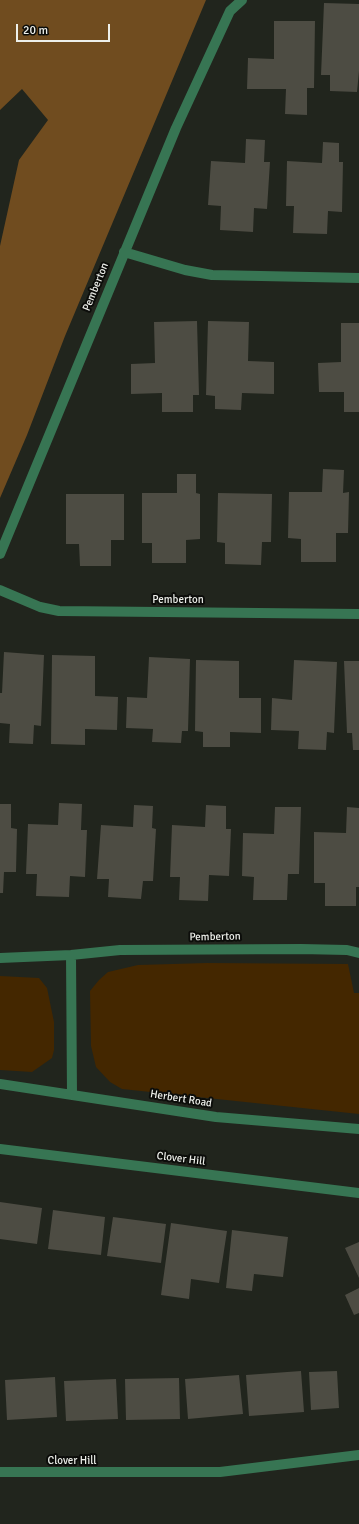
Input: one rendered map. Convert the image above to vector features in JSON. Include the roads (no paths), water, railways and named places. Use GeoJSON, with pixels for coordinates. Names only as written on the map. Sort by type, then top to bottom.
{"type":"FeatureCollection","features":[{"type":"Feature","properties":{"kind":"street","name":"Pemberton"},"geometry":{"type":"LineString","coordinates":[[0,554],[176,128],[230,11],[242,0]]}},
{"type":"Feature","properties":{"kind":"street"},"geometry":{"type":"LineString","coordinates":[[124,252],[186,270],[212,275],[359,278]]}},
{"type":"Feature","properties":{"kind":"street","name":"Pemberton"},"geometry":{"type":"LineString","coordinates":[[0,590],[40,607],[59,612],[359,614]]}},
{"type":"Feature","properties":{"kind":"street","name":"Pemberton"},"geometry":{"type":"LineString","coordinates":[[0,958],[72,955],[120,950],[347,950],[359,953]]}},
{"type":"Feature","properties":{"kind":"street"},"geometry":{"type":"LineString","coordinates":[[72,955],[72,1094]]}},
{"type":"Feature","properties":{"kind":"street","name":"Herbert Road"},"geometry":{"type":"LineString","coordinates":[[0,1084],[216,1117],[359,1129]]}},
{"type":"Feature","properties":{"kind":"street","name":"Clover Hill"},"geometry":{"type":"LineString","coordinates":[[0,1149],[359,1193]]}},
{"type":"Feature","properties":{"kind":"street","name":"Clover Hill"},"geometry":{"type":"LineString","coordinates":[[0,1472],[220,1472],[359,1455]]}}]}
